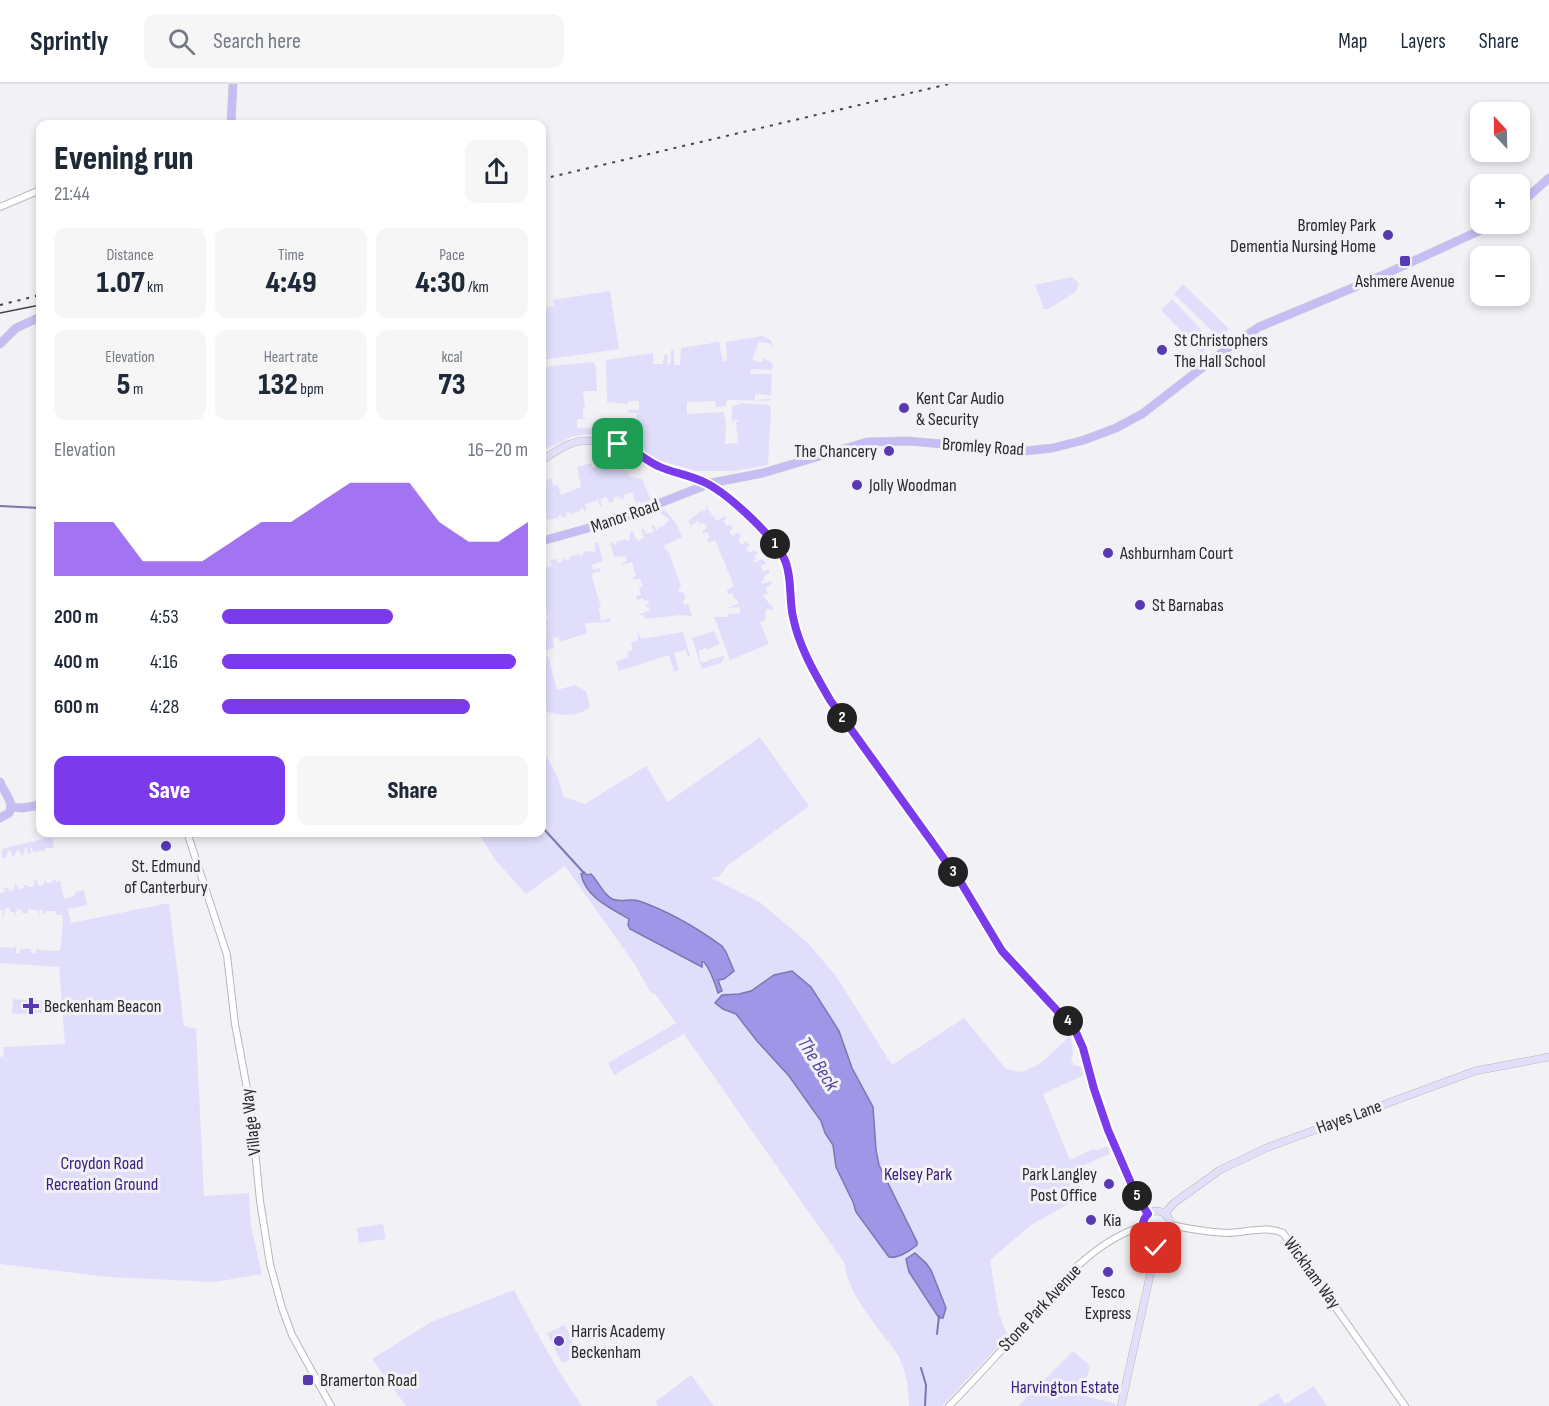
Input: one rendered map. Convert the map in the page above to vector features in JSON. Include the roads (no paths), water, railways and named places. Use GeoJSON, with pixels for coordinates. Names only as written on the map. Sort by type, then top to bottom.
{"type":"FeatureCollection","features":[{"type":"Feature","properties":{"kind":"main road"},"geometry":{"type":"LineString","coordinates":[[231,120],[233,84]]}},
{"type":"Feature","properties":{"kind":"main road"},"geometry":{"type":"LineString","coordinates":[[1530,195],[1549,178]]}},
{"type":"Feature","properties":{"kind":"main road","name":"Bromley Road"},"geometry":{"type":"LineString","coordinates":[[707,484],[763,473],[841,449],[878,441],[939,443],[1025,451],[1062,446],[1096,436],[1142,414],[1233,344],[1259,327],[1381,276],[1472,234]]}},
{"type":"Feature","properties":{"kind":"main road"},"geometry":{"type":"LineString","coordinates":[[0,344],[16,328],[36,319]]}},
{"type":"Feature","properties":{"kind":"main road"},"geometry":{"type":"LineString","coordinates":[[546,458],[578,441],[610,443],[628,447],[660,467],[716,489],[750,519],[782,553],[787,568],[795,628],[810,663],[830,700],[960,881],[1002,951],[1075,1030],[1083,1048],[1108,1130],[1137,1197],[1148,1214]]}},
{"type":"Feature","properties":{"kind":"main road","name":"Manor Road"},"geometry":{"type":"LineString","coordinates":[[546,541],[628,516],[707,484]]}},
{"type":"Feature","properties":{"kind":"main road"},"geometry":{"type":"LineString","coordinates":[[0,782],[11,807],[9,813],[0,818]]}},
{"type":"Feature","properties":{"kind":"main road"},"geometry":{"type":"LineString","coordinates":[[11,807],[36,806]]}},
{"type":"Feature","properties":{"kind":"main road","name":"Hayes Lane"},"geometry":{"type":"LineString","coordinates":[[1165,1213],[1178,1200],[1220,1170],[1266,1148],[1475,1071],[1549,1057]]}},
{"type":"Feature","properties":{"kind":"main road"},"geometry":{"type":"LineString","coordinates":[[1165,1213],[1171,1225],[1165,1233],[1156,1236],[1146,1232],[1143,1220],[1148,1214],[1165,1213]]}},
{"type":"Feature","properties":{"kind":"main road"},"geometry":{"type":"LineString","coordinates":[[1121,1406],[1155,1252],[1156,1236]]}},
{"type":"Feature","properties":{"kind":"street"},"geometry":{"type":"LineString","coordinates":[[0,207],[36,192]]}},
{"type":"Feature","properties":{"kind":"street","name":"Village Way"},"geometry":{"type":"LineString","coordinates":[[189,837],[227,955],[235,1024],[251,1110],[263,1228],[270,1264],[292,1335],[331,1406]]}},
{"type":"Feature","properties":{"kind":"street","name":"Wickham Way"},"geometry":{"type":"LineString","coordinates":[[1171,1225],[1214,1232],[1273,1230],[1283,1233],[1405,1406]]}},
{"type":"Feature","properties":{"kind":"street","name":"Stone Park Avenue"},"geometry":{"type":"LineString","coordinates":[[949,1406],[1062,1281],[1121,1233],[1143,1226]]}},
{"type":"Feature","properties":{"kind":"water"},"geometry":{"type":"Polygon","coordinates":[[[584,872],[587,875],[591,874],[612,899],[636,900],[650,905],[682,920],[722,946],[734,971],[724,979],[718,980],[722,991],[718,993],[711,973],[704,962],[702,962],[702,967],[630,929],[629,919],[607,906],[588,890],[581,874],[584,872]]]}},
{"type":"Feature","properties":{"kind":"water"},"geometry":{"type":"Polygon","coordinates":[[[792,971],[811,987],[839,1031],[852,1068],[873,1107],[879,1165],[917,1242],[917,1245],[900,1256],[889,1257],[856,1212],[836,1167],[833,1145],[821,1121],[789,1076],[736,1014],[715,1003],[722,995],[751,991],[774,975],[792,971]]]}},
{"type":"Feature","properties":{"kind":"water"},"geometry":{"type":"Polygon","coordinates":[[[915,1253],[931,1270],[946,1308],[943,1318],[939,1318],[909,1272],[906,1259],[915,1253]]]}},
{"type":"Feature","properties":{"kind":"waterway","name":"The Beck"},"geometry":{"type":"LineString","coordinates":[[0,506],[36,508]]}},
{"type":"Feature","properties":{"kind":"waterway","name":"The Beck"},"geometry":{"type":"LineString","coordinates":[[546,831],[584,873]]}},
{"type":"Feature","properties":{"kind":"waterway","name":"The Beck"},"geometry":{"type":"LineString","coordinates":[[937,1334],[939,1316]]}},
{"type":"Feature","properties":{"kind":"waterway","name":"The Beck"},"geometry":{"type":"LineString","coordinates":[[921,1368],[926,1385],[925,1406]]}},
{"type":"Feature","properties":{"kind":"tram line"},"geometry":{"type":"LineString","coordinates":[[0,313],[36,306]]}},
{"type":"Feature","properties":{"kind":"railway"},"geometry":{"type":"LineString","coordinates":[[546,178],[949,84]]}},
{"type":"Feature","properties":{"kind":"railway"},"geometry":{"type":"LineString","coordinates":[[0,305],[36,296]]}},
{"type":"Feature","properties":{"kind":"place","name":"Bromley Park Dementia Nursing Home"},"geometry":{"type":"Point","coordinates":[1388,235]}},
{"type":"Feature","properties":{"kind":"place","name":"Ashmere Avenue"},"geometry":{"type":"Point","coordinates":[1405,261]}},
{"type":"Feature","properties":{"kind":"place","name":"St Christophers The Hall School"},"geometry":{"type":"Point","coordinates":[1162,350]}},
{"type":"Feature","properties":{"kind":"place","name":"Kent Car Audio & Security"},"geometry":{"type":"Point","coordinates":[904,408]}},
{"type":"Feature","properties":{"kind":"place","name":"The Chancery"},"geometry":{"type":"Point","coordinates":[889,451]}},
{"type":"Feature","properties":{"kind":"place","name":"Jolly Woodman"},"geometry":{"type":"Point","coordinates":[857,485]}},
{"type":"Feature","properties":{"kind":"place","name":"Ashburnham Court"},"geometry":{"type":"Point","coordinates":[1108,553]}},
{"type":"Feature","properties":{"kind":"place","name":"St Barnabas"},"geometry":{"type":"Point","coordinates":[1140,605]}},
{"type":"Feature","properties":{"kind":"place","name":"St. Edmund of Canterbury"},"geometry":{"type":"Point","coordinates":[166,846]}},
{"type":"Feature","properties":{"kind":"place","name":"Beckenham Beacon"},"geometry":{"type":"Point","coordinates":[31,1006]}},
{"type":"Feature","properties":{"kind":"place","name":"Park Langley Post Office"},"geometry":{"type":"Point","coordinates":[1109,1184]}},
{"type":"Feature","properties":{"kind":"place","name":"Kia"},"geometry":{"type":"Point","coordinates":[1091,1220]}},
{"type":"Feature","properties":{"kind":"place","name":"Tesco Express"},"geometry":{"type":"Point","coordinates":[1108,1272]}},
{"type":"Feature","properties":{"kind":"place","name":"Harris Academy Beckenham"},"geometry":{"type":"Point","coordinates":[559,1341]}},
{"type":"Feature","properties":{"kind":"place","name":"Bramerton Road"},"geometry":{"type":"Point","coordinates":[308,1380]}},
{"type":"Feature","properties":{"kind":"park label","name":"Croydon Road Recreation Ground"},"geometry":{"type":"Point","coordinates":[102,1173]}},
{"type":"Feature","properties":{"kind":"park label","name":"Kelsey Park"},"geometry":{"type":"Point","coordinates":[918,1174]}},
{"type":"Feature","properties":{"kind":"park label","name":"Harvington Estate"},"geometry":{"type":"Point","coordinates":[1065,1387]}}]}
